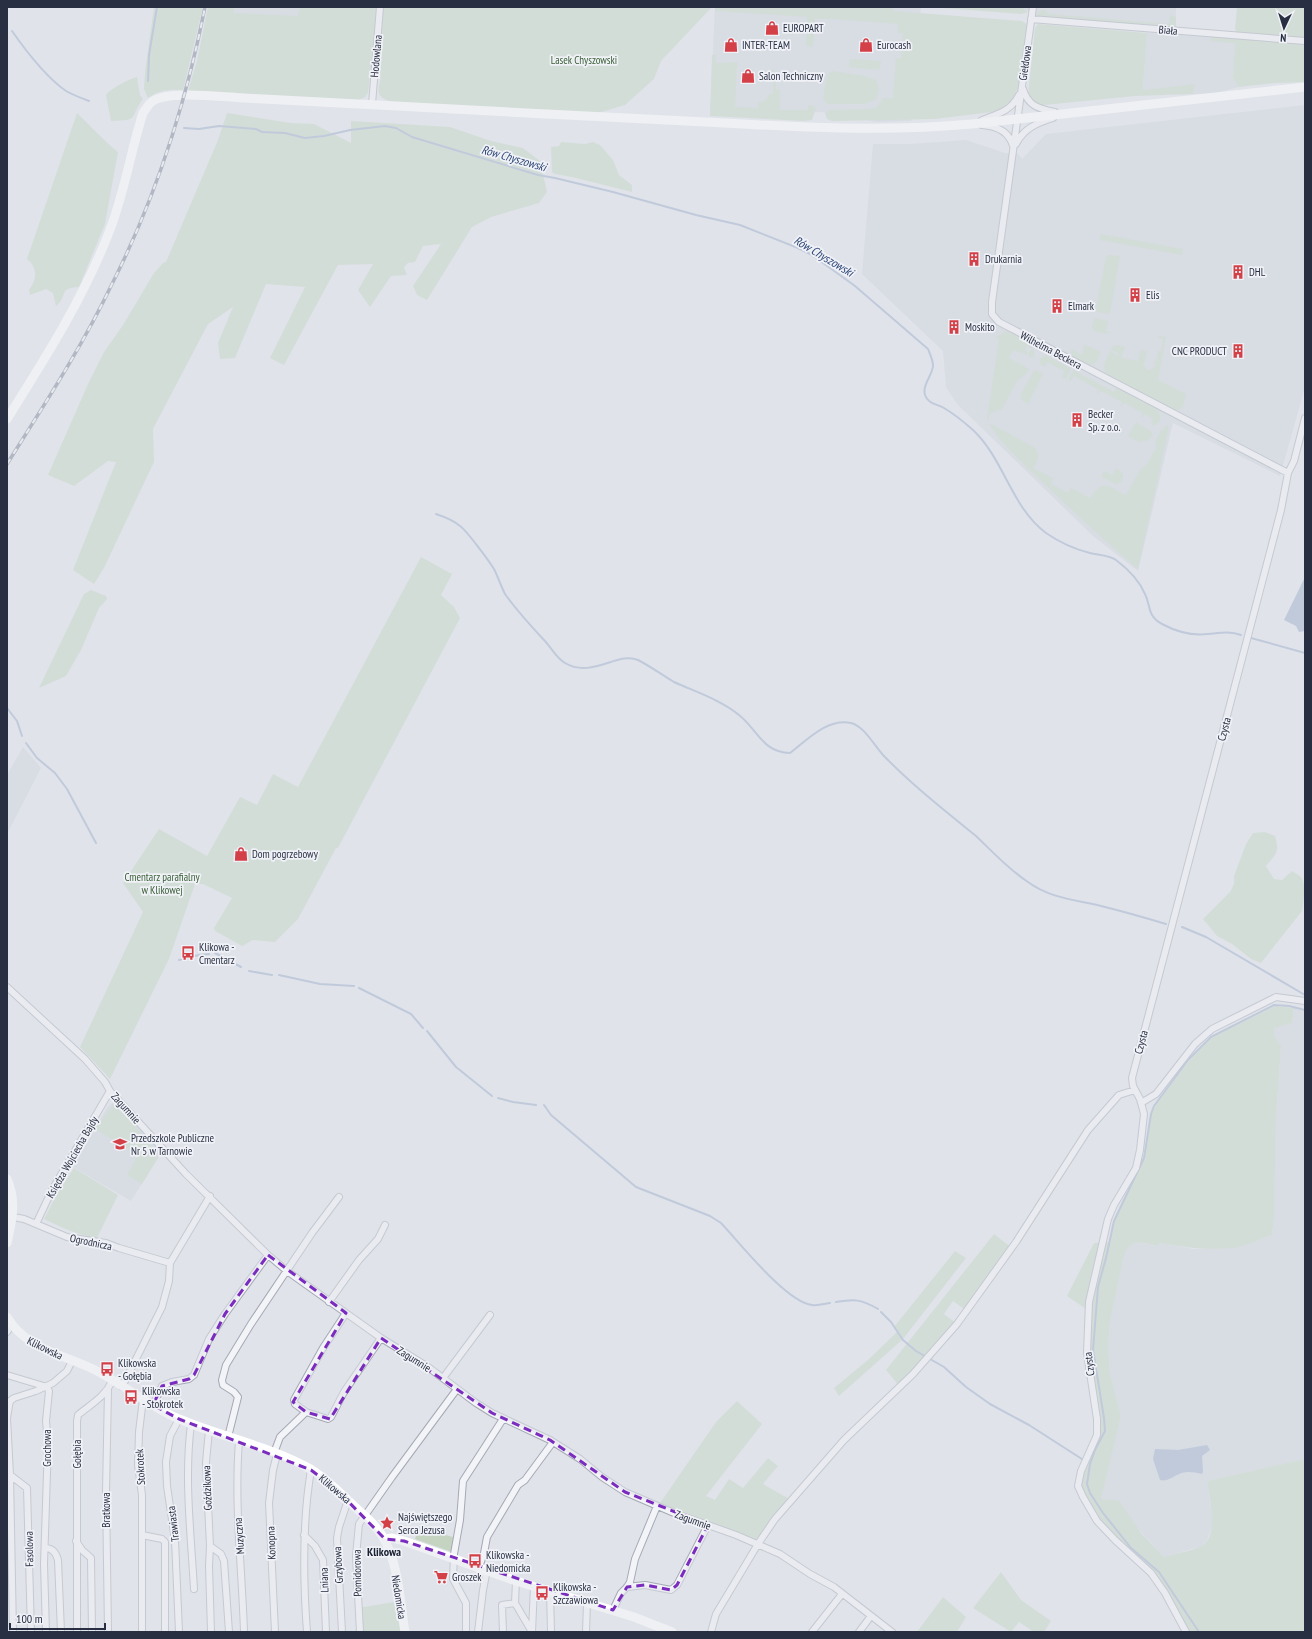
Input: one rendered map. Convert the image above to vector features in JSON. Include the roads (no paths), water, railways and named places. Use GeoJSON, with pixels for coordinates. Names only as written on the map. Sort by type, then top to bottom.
{"type":"FeatureCollection","features":[{"type":"Feature","properties":{"kind":"main road"},"geometry":{"type":"LineString","coordinates":[[7,419],[56,339],[86,286],[112,226],[143,113],[154,100],[160,98],[175,95],[817,127],[923,128],[972,124],[1305,87]]}},
{"type":"Feature","properties":{"kind":"main road"},"geometry":{"type":"LineString","coordinates":[[7,1179],[13,1194],[13,1217],[7,1243]]}},
{"type":"Feature","properties":{"kind":"main road","name":"Klikowska"},"geometry":{"type":"LineString","coordinates":[[9,1325],[32,1343],[94,1370],[110,1385],[122,1387],[179,1419],[275,1454],[311,1470],[326,1480],[348,1500],[365,1516],[385,1539]]}},
{"type":"Feature","properties":{"kind":"main road"},"geometry":{"type":"LineString","coordinates":[[385,1539],[392,1538],[404,1541],[516,1581],[613,1610],[671,1632]]}},
{"type":"Feature","properties":{"kind":"main road","name":"Niedomicka"},"geometry":{"type":"LineString","coordinates":[[385,1539],[393,1559],[405,1632]]}},
{"type":"Feature","properties":{"kind":"street","name":"Hodowlana"},"geometry":{"type":"LineString","coordinates":[[372,104],[380,7]]}},
{"type":"Feature","properties":{"kind":"street","name":"Giełdowa"},"geometry":{"type":"LineString","coordinates":[[1018,119],[1033,7]]}},
{"type":"Feature","properties":{"kind":"street","name":"Biała"},"geometry":{"type":"LineString","coordinates":[[1031,19],[1305,41]]}},
{"type":"Feature","properties":{"kind":"street"},"geometry":{"type":"LineString","coordinates":[[1022,86],[1028,100],[1036,107],[1064,114]]}},
{"type":"Feature","properties":{"kind":"street"},"geometry":{"type":"LineString","coordinates":[[972,124],[1009,109],[1014,103],[1022,86]]}},
{"type":"Feature","properties":{"kind":"street"},"geometry":{"type":"LineString","coordinates":[[1014,148],[1025,130],[1031,126],[1064,114]]}},
{"type":"Feature","properties":{"kind":"street","name":"Wilhelma Beckera"},"geometry":{"type":"LineString","coordinates":[[1018,119],[992,302],[992,314],[998,322],[1288,473]]}},
{"type":"Feature","properties":{"kind":"street"},"geometry":{"type":"LineString","coordinates":[[972,124],[985,125],[1003,131],[1009,136],[1014,148]]}},
{"type":"Feature","properties":{"kind":"street","name":"Czysta"},"geometry":{"type":"LineString","coordinates":[[1186,1632],[1165,1593],[1151,1574],[1097,1521],[1078,1486],[1081,1471],[1097,1435],[1097,1419],[1087,1353],[1089,1302],[1108,1219],[1114,1205],[1136,1168],[1140,1150],[1144,1114],[1132,1078],[1279,518],[1288,473],[1294,461],[1305,418]]}},
{"type":"Feature","properties":{"kind":"street","name":"Zagumnie"},"geometry":{"type":"LineString","coordinates":[[7,987],[86,1059],[105,1082],[110,1091],[186,1174],[210,1196],[268,1255],[329,1302],[443,1378],[476,1403],[503,1419],[553,1442],[580,1459],[602,1477],[625,1492],[780,1554],[810,1574],[834,1587],[892,1632]]}},
{"type":"Feature","properties":{"kind":"street"},"geometry":{"type":"LineString","coordinates":[[1141,1103],[1156,1094],[1195,1044],[1212,1029],[1276,997],[1305,1001]]}},
{"type":"Feature","properties":{"kind":"street"},"geometry":{"type":"LineString","coordinates":[[711,1632],[716,1614],[758,1544],[783,1509],[844,1440],[912,1374],[957,1324],[1016,1242],[1057,1176],[1088,1130],[1118,1095],[1135,1090]]}},
{"type":"Feature","properties":{"kind":"street","name":"Księdza Wojciecha Bajdy"},"geometry":{"type":"LineString","coordinates":[[36,1224],[52,1190],[110,1091]]}},
{"type":"Feature","properties":{"kind":"street"},"geometry":{"type":"LineString","coordinates":[[122,1387],[162,1307],[169,1281],[170,1263],[210,1196]]}},
{"type":"Feature","properties":{"kind":"street"},"geometry":{"type":"LineString","coordinates":[[228,1437],[238,1397],[223,1384],[222,1380],[226,1365],[251,1324],[339,1197]]}},
{"type":"Feature","properties":{"kind":"street","name":"Ogrodnicza"},"geometry":{"type":"LineString","coordinates":[[13,1217],[24,1219],[67,1237],[106,1243],[170,1263]]}},
{"type":"Feature","properties":{"kind":"street"},"geometry":{"type":"LineString","coordinates":[[329,1302],[359,1260],[378,1239],[385,1225]]}},
{"type":"Feature","properties":{"kind":"street"},"geometry":{"type":"LineString","coordinates":[[153,1405],[162,1386],[172,1382],[189,1380],[194,1375],[209,1339],[225,1314],[268,1255]]}},
{"type":"Feature","properties":{"kind":"street"},"geometry":{"type":"LineString","coordinates":[[346,1313],[323,1348],[294,1400],[295,1404],[306,1412],[328,1419],[331,1417],[344,1392],[381,1338]]}},
{"type":"Feature","properties":{"kind":"street"},"geometry":{"type":"LineString","coordinates":[[443,1378],[490,1315]]}},
{"type":"Feature","properties":{"kind":"street"},"geometry":{"type":"LineString","coordinates":[[7,1375],[47,1387],[67,1371],[72,1361]]}},
{"type":"Feature","properties":{"kind":"street","name":"Gołębia"},"geometry":{"type":"LineString","coordinates":[[77,1632],[77,1421],[78,1415],[93,1405],[110,1385]]}},
{"type":"Feature","properties":{"kind":"street","name":"Bratkowa"},"geometry":{"type":"LineString","coordinates":[[108,1632],[106,1492],[110,1385]]}},
{"type":"Feature","properties":{"kind":"street","name":"Fasolowa"},"geometry":{"type":"LineString","coordinates":[[13,1632],[10,1475],[7,1412],[10,1401],[47,1387]]}},
{"type":"Feature","properties":{"kind":"street","name":"Grochowa"},"geometry":{"type":"LineString","coordinates":[[46,1632],[45,1548],[48,1443],[46,1421],[49,1391],[47,1387]]}},
{"type":"Feature","properties":{"kind":"street","name":"Pomidorowa"},"geometry":{"type":"LineString","coordinates":[[360,1632],[356,1556],[359,1524],[456,1389]]}},
{"type":"Feature","properties":{"kind":"street","name":"Stokrotek"},"geometry":{"type":"LineString","coordinates":[[142,1632],[142,1495],[138,1465],[139,1432],[143,1399]]}},
{"type":"Feature","properties":{"kind":"street","name":"Konopna"},"geometry":{"type":"LineString","coordinates":[[275,1632],[269,1503],[275,1454],[280,1437],[306,1412]]}},
{"type":"Feature","properties":{"kind":"street","name":"Trawiasta"},"geometry":{"type":"LineString","coordinates":[[179,1419],[170,1436],[166,1462],[167,1486],[175,1540],[179,1632]]}},
{"type":"Feature","properties":{"kind":"street"},"geometry":{"type":"LineString","coordinates":[[466,1632],[466,1603],[453,1579],[462,1504],[463,1481],[503,1419]]}},
{"type":"Feature","properties":{"kind":"street"},"geometry":{"type":"LineString","coordinates":[[191,1424],[188,1454],[188,1475],[194,1589]]}},
{"type":"Feature","properties":{"kind":"street","name":"Goździkowa"},"geometry":{"type":"LineString","coordinates":[[209,1430],[206,1462],[210,1546],[209,1566],[211,1632]]}},
{"type":"Feature","properties":{"kind":"street","name":"Muzyczna"},"geometry":{"type":"LineString","coordinates":[[239,1441],[237,1470],[238,1514],[244,1632]]}},
{"type":"Feature","properties":{"kind":"street"},"geometry":{"type":"LineString","coordinates":[[478,1632],[483,1590],[484,1553],[487,1537],[518,1485],[525,1480],[553,1442]]}},
{"type":"Feature","properties":{"kind":"street","name":"Lniana"},"geometry":{"type":"LineString","coordinates":[[307,1632],[304,1535],[306,1500],[311,1470]]}},
{"type":"Feature","properties":{"kind":"street","name":"Fasolowa"},"geometry":{"type":"LineString","coordinates":[[10,1475],[27,1488],[31,1632]]}},
{"type":"Feature","properties":{"kind":"street","name":"Grzybowa"},"geometry":{"type":"LineString","coordinates":[[342,1632],[337,1538],[348,1500]]}},
{"type":"Feature","properties":{"kind":"street"},"geometry":{"type":"LineString","coordinates":[[613,1610],[621,1593],[630,1582],[635,1559],[658,1506]]}},
{"type":"Feature","properties":{"kind":"street"},"geometry":{"type":"LineString","coordinates":[[627,1587],[645,1585],[671,1590],[677,1586],[708,1525]]}},
{"type":"Feature","properties":{"kind":"street"},"geometry":{"type":"LineString","coordinates":[[142,1535],[162,1539],[165,1542],[165,1632]]}},
{"type":"Feature","properties":{"kind":"street","name":"Lniana"},"geometry":{"type":"LineString","coordinates":[[304,1535],[315,1546],[323,1560],[326,1632]]}},
{"type":"Feature","properties":{"kind":"street"},"geometry":{"type":"LineString","coordinates":[[76,1541],[82,1550],[91,1558],[92,1632]]}},
{"type":"Feature","properties":{"kind":"street"},"geometry":{"type":"LineString","coordinates":[[210,1546],[221,1554],[224,1561],[229,1632]]}},
{"type":"Feature","properties":{"kind":"street"},"geometry":{"type":"LineString","coordinates":[[45,1548],[50,1548],[56,1554],[58,1560],[60,1632]]}},
{"type":"Feature","properties":{"kind":"street"},"geometry":{"type":"LineString","coordinates":[[516,1581],[515,1603],[532,1632]]}},
{"type":"Feature","properties":{"kind":"street"},"geometry":{"type":"LineString","coordinates":[[532,1632],[534,1586]]}},
{"type":"Feature","properties":{"kind":"street"},"geometry":{"type":"LineString","coordinates":[[550,1591],[551,1632]]}},
{"type":"Feature","properties":{"kind":"street"},"geometry":{"type":"LineString","coordinates":[[812,1632],[842,1594]]}},
{"type":"Feature","properties":{"kind":"street"},"geometry":{"type":"LineString","coordinates":[[503,1632],[502,1605],[515,1603]]}},
{"type":"Feature","properties":{"kind":"street"},"geometry":{"type":"LineString","coordinates":[[586,1632],[587,1603]]}},
{"type":"Feature","properties":{"kind":"street"},"geometry":{"type":"LineString","coordinates":[[859,1632],[871,1616]]}},
{"type":"Feature","properties":{"kind":"water"},"geometry":{"type":"Polygon","coordinates":[[[1305,577],[1305,631],[1299,632],[1296,626],[1284,620],[1305,577]]]}},
{"type":"Feature","properties":{"kind":"water"},"geometry":{"type":"Polygon","coordinates":[[[1207,1445],[1210,1450],[1202,1456],[1202,1474],[1184,1472],[1167,1480],[1160,1480],[1153,1459],[1155,1449],[1178,1450],[1207,1445]]]}},
{"type":"Feature","properties":{"kind":"waterway"},"geometry":{"type":"LineString","coordinates":[[148,81],[149,55],[157,7]]}},
{"type":"Feature","properties":{"kind":"waterway","name":"Rów Chyszowski"},"geometry":{"type":"LineString","coordinates":[[12,31],[51,79],[66,91],[89,101]]}},
{"type":"Feature","properties":{"kind":"waterway","name":"Rów Chyszowski"},"geometry":{"type":"LineString","coordinates":[[184,128],[199,129],[219,126],[256,129],[262,132],[285,133],[305,138],[324,136],[350,130],[385,126],[396,128],[412,137],[538,175],[613,192],[696,215],[740,225],[798,248],[812,255],[855,286],[928,349],[933,366],[924,391],[926,398],[930,402],[944,408],[959,418],[984,442],[1024,510],[1046,533],[1072,547],[1090,553],[1110,557],[1120,563],[1140,584],[1154,618],[1162,624],[1190,634],[1229,633],[1241,635]]}},
{"type":"Feature","properties":{"kind":"waterway"},"geometry":{"type":"LineString","coordinates":[[436,514],[455,522],[468,534],[494,569],[505,594],[556,655],[565,663],[575,667],[585,668],[595,667],[622,659],[630,658],[638,660],[674,682],[708,697],[732,710],[739,715],[761,739],[773,749],[781,752],[790,753],[810,736],[834,724],[842,722],[856,725],[868,736],[883,755],[928,797],[976,836],[1014,872],[1037,888],[1055,896],[1113,909],[1166,924]]}},
{"type":"Feature","properties":{"kind":"waterway","name":"Rów Chyszowski"},"geometry":{"type":"LineString","coordinates":[[1251,638],[1305,653]]}},
{"type":"Feature","properties":{"kind":"waterway"},"geometry":{"type":"LineString","coordinates":[[7,708],[17,721],[22,736]]}},
{"type":"Feature","properties":{"kind":"waterway"},"geometry":{"type":"LineString","coordinates":[[26,743],[37,758],[55,773],[67,789],[96,843]]}},
{"type":"Feature","properties":{"kind":"waterway"},"geometry":{"type":"LineString","coordinates":[[1182,927],[1206,937],[1305,995]]}},
{"type":"Feature","properties":{"kind":"waterway"},"geometry":{"type":"LineString","coordinates":[[215,953],[241,967]]}},
{"type":"Feature","properties":{"kind":"waterway"},"geometry":{"type":"LineString","coordinates":[[179,960],[209,954]]}},
{"type":"Feature","properties":{"kind":"waterway"},"geometry":{"type":"LineString","coordinates":[[249,971],[272,975]]}},
{"type":"Feature","properties":{"kind":"waterway"},"geometry":{"type":"LineString","coordinates":[[279,975],[320,984],[354,986]]}},
{"type":"Feature","properties":{"kind":"waterway"},"geometry":{"type":"LineString","coordinates":[[359,988],[411,1014],[423,1028]]}},
{"type":"Feature","properties":{"kind":"waterway"},"geometry":{"type":"LineString","coordinates":[[1090,1464],[1095,1450],[1105,1431],[1093,1350],[1098,1287],[1114,1221],[1144,1158],[1151,1114],[1154,1106],[1188,1060],[1211,1037],[1274,1005],[1289,1006],[1305,1010]]}},
{"type":"Feature","properties":{"kind":"waterway"},"geometry":{"type":"LineString","coordinates":[[427,1031],[456,1067],[492,1096]]}},
{"type":"Feature","properties":{"kind":"waterway"},"geometry":{"type":"LineString","coordinates":[[498,1098],[513,1102],[536,1105]]}},
{"type":"Feature","properties":{"kind":"waterway"},"geometry":{"type":"LineString","coordinates":[[544,1105],[551,1115],[636,1187],[710,1216],[721,1223],[751,1257],[789,1294],[812,1305],[830,1303]]}},
{"type":"Feature","properties":{"kind":"waterway"},"geometry":{"type":"LineString","coordinates":[[836,1302],[848,1300],[858,1301],[867,1303],[878,1309]]}},
{"type":"Feature","properties":{"kind":"waterway"},"geometry":{"type":"LineString","coordinates":[[881,1312],[891,1322],[903,1340],[916,1351],[944,1367],[966,1387],[990,1404],[1029,1425],[1085,1461]]}},
{"type":"Feature","properties":{"kind":"waterway"},"geometry":{"type":"LineString","coordinates":[[1090,1464],[1087,1484],[1090,1493],[1103,1513],[1131,1548],[1159,1572],[1199,1632]]}},
{"type":"Feature","properties":{"kind":"railway"},"geometry":{"type":"LineString","coordinates":[[7,464],[62,376],[88,330],[128,251],[156,183],[168,149],[189,79],[205,7]]}},
{"type":"Feature","properties":{"kind":"place","name":"EUROPART"},"geometry":{"type":"Point","coordinates":[772,28]}},
{"type":"Feature","properties":{"kind":"place","name":"INTER-TEAM"},"geometry":{"type":"Point","coordinates":[731,45]}},
{"type":"Feature","properties":{"kind":"place","name":"Eurocash"},"geometry":{"type":"Point","coordinates":[866,45]}},
{"type":"Feature","properties":{"kind":"place","name":"Salon Techniczny"},"geometry":{"type":"Point","coordinates":[748,76]}},
{"type":"Feature","properties":{"kind":"place","name":"Drukarnia"},"geometry":{"type":"Point","coordinates":[974,259]}},
{"type":"Feature","properties":{"kind":"place","name":"DHL"},"geometry":{"type":"Point","coordinates":[1238,272]}},
{"type":"Feature","properties":{"kind":"place","name":"Elis"},"geometry":{"type":"Point","coordinates":[1135,295]}},
{"type":"Feature","properties":{"kind":"place","name":"Elmark"},"geometry":{"type":"Point","coordinates":[1057,306]}},
{"type":"Feature","properties":{"kind":"place","name":"Moskito"},"geometry":{"type":"Point","coordinates":[954,327]}},
{"type":"Feature","properties":{"kind":"place","name":"CNC PRODUCT"},"geometry":{"type":"Point","coordinates":[1238,351]}},
{"type":"Feature","properties":{"kind":"place","name":"Becker Sp. z o.o."},"geometry":{"type":"Point","coordinates":[1077,420]}},
{"type":"Feature","properties":{"kind":"place","name":"Dom pogrzebowy"},"geometry":{"type":"Point","coordinates":[241,854]}},
{"type":"Feature","properties":{"kind":"place","name":"Klikowa - Cmentarz"},"geometry":{"type":"Point","coordinates":[188,953]}},
{"type":"Feature","properties":{"kind":"place","name":"Przedszkole Publiczne Nr 5 w Tarnowie"},"geometry":{"type":"Point","coordinates":[120,1144]}},
{"type":"Feature","properties":{"kind":"place","name":"Klikowska - Gołębia"},"geometry":{"type":"Point","coordinates":[107,1369]}},
{"type":"Feature","properties":{"kind":"place","name":"Klikowska - Stokrotek"},"geometry":{"type":"Point","coordinates":[131,1397]}},
{"type":"Feature","properties":{"kind":"place","name":"Najświętszego Serca Jezusa"},"geometry":{"type":"Point","coordinates":[387,1523]}},
{"type":"Feature","properties":{"kind":"place","name":"Klikowska - Niedomicka"},"geometry":{"type":"Point","coordinates":[475,1561]}},
{"type":"Feature","properties":{"kind":"place","name":"Groszek"},"geometry":{"type":"Point","coordinates":[441,1577]}},
{"type":"Feature","properties":{"kind":"place","name":"Klikowska - Szczawiowa"},"geometry":{"type":"Point","coordinates":[542,1593]}},
{"type":"Feature","properties":{"kind":"district","name":"Klikowa"},"geometry":{"type":"Point","coordinates":[384,1551]}},
{"type":"Feature","properties":{"kind":"park label","name":"Lasek Chyszowski"},"geometry":{"type":"Point","coordinates":[584,60]}},
{"type":"Feature","properties":{"kind":"park label","name":"Cmentarz parafialny w Klikowej"},"geometry":{"type":"Point","coordinates":[162,883]}}]}
